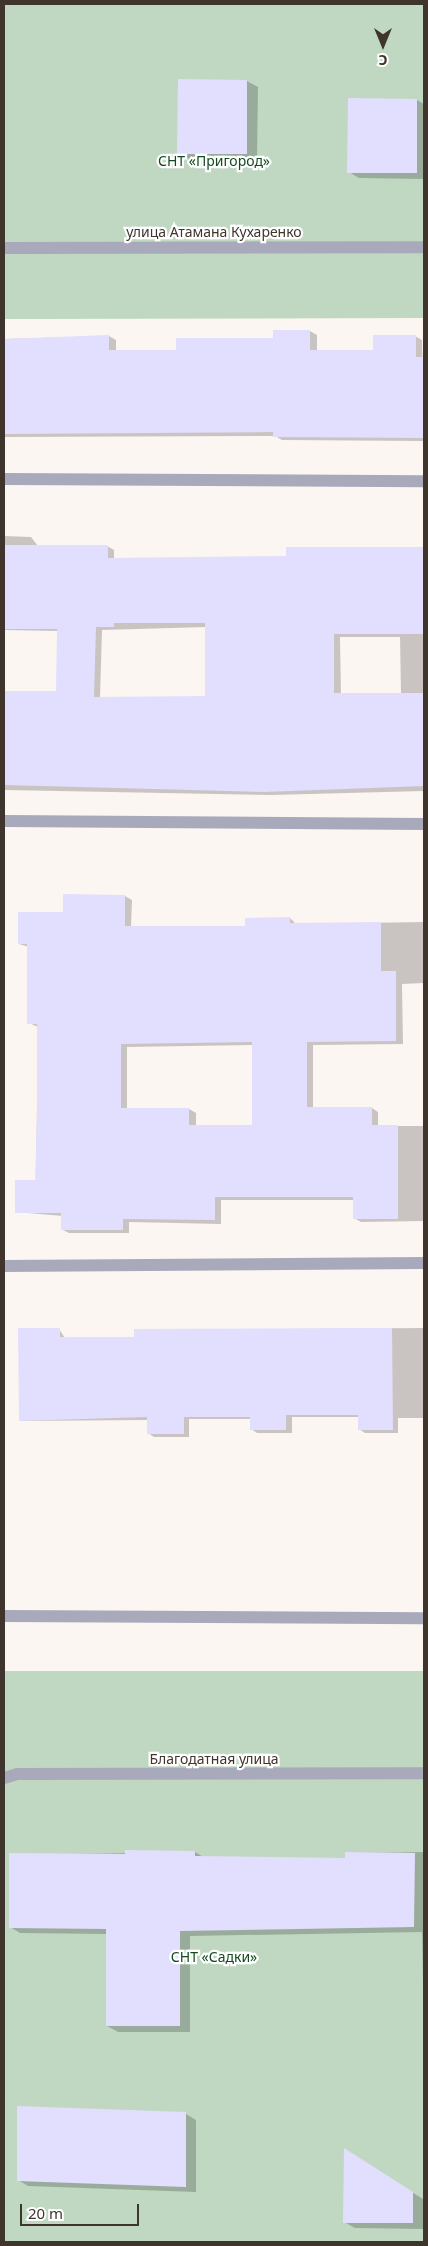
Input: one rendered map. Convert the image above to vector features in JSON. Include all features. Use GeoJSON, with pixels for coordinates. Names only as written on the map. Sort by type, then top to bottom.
{"type":"FeatureCollection","features":[{"type":"Feature","properties":{"kind":"street","name":"улица Атамана Кухаренко"},"geometry":{"type":"LineString","coordinates":[[4,248],[424,247]]}},
{"type":"Feature","properties":{"kind":"street"},"geometry":{"type":"LineString","coordinates":[[4,479],[424,481]]}},
{"type":"Feature","properties":{"kind":"street"},"geometry":{"type":"LineString","coordinates":[[4,821],[424,824]]}},
{"type":"Feature","properties":{"kind":"street"},"geometry":{"type":"LineString","coordinates":[[4,1266],[424,1264]]}},
{"type":"Feature","properties":{"kind":"street"},"geometry":{"type":"LineString","coordinates":[[4,1616],[424,1618]]}},
{"type":"Feature","properties":{"kind":"street","name":"Благодатная улица"},"geometry":{"type":"LineString","coordinates":[[4,1778],[17,1774],[424,1773]]}},
{"type":"Feature","properties":{"kind":"green space","name":"СНТ «Пригород»"},"geometry":{"type":"Polygon","coordinates":[[[4,4],[424,4],[424,318],[4,319],[4,4]]]}},
{"type":"Feature","properties":{"kind":"green space","name":"СНТ «Садки»"},"geometry":{"type":"Polygon","coordinates":[[[4,1671],[424,1671],[424,2242],[4,2242],[4,1671]]]}},
{"type":"Feature","properties":{"kind":"building"},"geometry":{"type":"Polygon","coordinates":[[[178,79],[247,80],[247,154],[177,154],[178,79]]]}},
{"type":"Feature","properties":{"kind":"building"},"geometry":{"type":"Polygon","coordinates":[[[348,98],[417,99],[417,173],[347,173],[348,98]]]}},
{"type":"Feature","properties":{"kind":"building"},"geometry":{"type":"Polygon","coordinates":[[[273,330],[310,330],[310,350],[373,350],[373,335],[416,335],[416,357],[424,357],[424,438],[273,437],[273,432],[4,434],[4,339],[109,335],[109,350],[176,350],[176,338],[273,338],[273,330]]]}},
{"type":"Feature","properties":{"kind":"building"},"geometry":{"type":"Polygon","coordinates":[[[4,545],[108,545],[108,558],[286,556],[286,547],[424,547],[424,634],[334,634],[334,693],[424,693],[424,786],[264,792],[4,785],[4,691],[56,691],[57,629],[4,629],[4,545]],[[114,623],[114,627],[96,627],[94,697],[205,696],[205,623],[114,623]]]}},
{"type":"Feature","properties":{"kind":"building"},"geometry":{"type":"Polygon","coordinates":[[[63,894],[125,895],[125,926],[245,926],[245,918],[290,917],[290,923],[381,922],[381,971],[396,971],[396,1041],[307,1042],[307,1107],[372,1107],[372,1125],[398,1125],[398,1219],[353,1219],[353,1197],[215,1197],[215,1220],[123,1219],[123,1230],[61,1230],[61,1213],[15,1213],[15,1180],[35,1180],[37,1119],[37,1024],[27,1024],[27,944],[18,944],[18,912],[63,912],[63,894]],[[252,1042],[121,1044],[121,1108],[189,1108],[189,1125],[252,1125],[252,1042]]]}},
{"type":"Feature","properties":{"kind":"building"},"geometry":{"type":"Polygon","coordinates":[[[18,1328],[60,1328],[60,1337],[134,1337],[134,1329],[392,1328],[393,1430],[358,1430],[358,1415],[286,1415],[286,1430],[250,1430],[250,1417],[184,1417],[184,1434],[147,1434],[147,1417],[19,1421],[18,1328]]]}},
{"type":"Feature","properties":{"kind":"building"},"geometry":{"type":"Polygon","coordinates":[[[125,1850],[195,1851],[195,1856],[345,1858],[345,1852],[415,1853],[414,1927],[180,1931],[180,2026],[106,2026],[106,1929],[9,1928],[9,1853],[125,1854],[125,1850]]]}},
{"type":"Feature","properties":{"kind":"building"},"geometry":{"type":"Polygon","coordinates":[[[17,2106],[186,2112],[186,2187],[17,2181],[17,2106]]]}},
{"type":"Feature","properties":{"kind":"building"},"geometry":{"type":"Polygon","coordinates":[[[344,2148],[413,2192],[413,2223],[343,2223],[344,2148]]]}}]}
